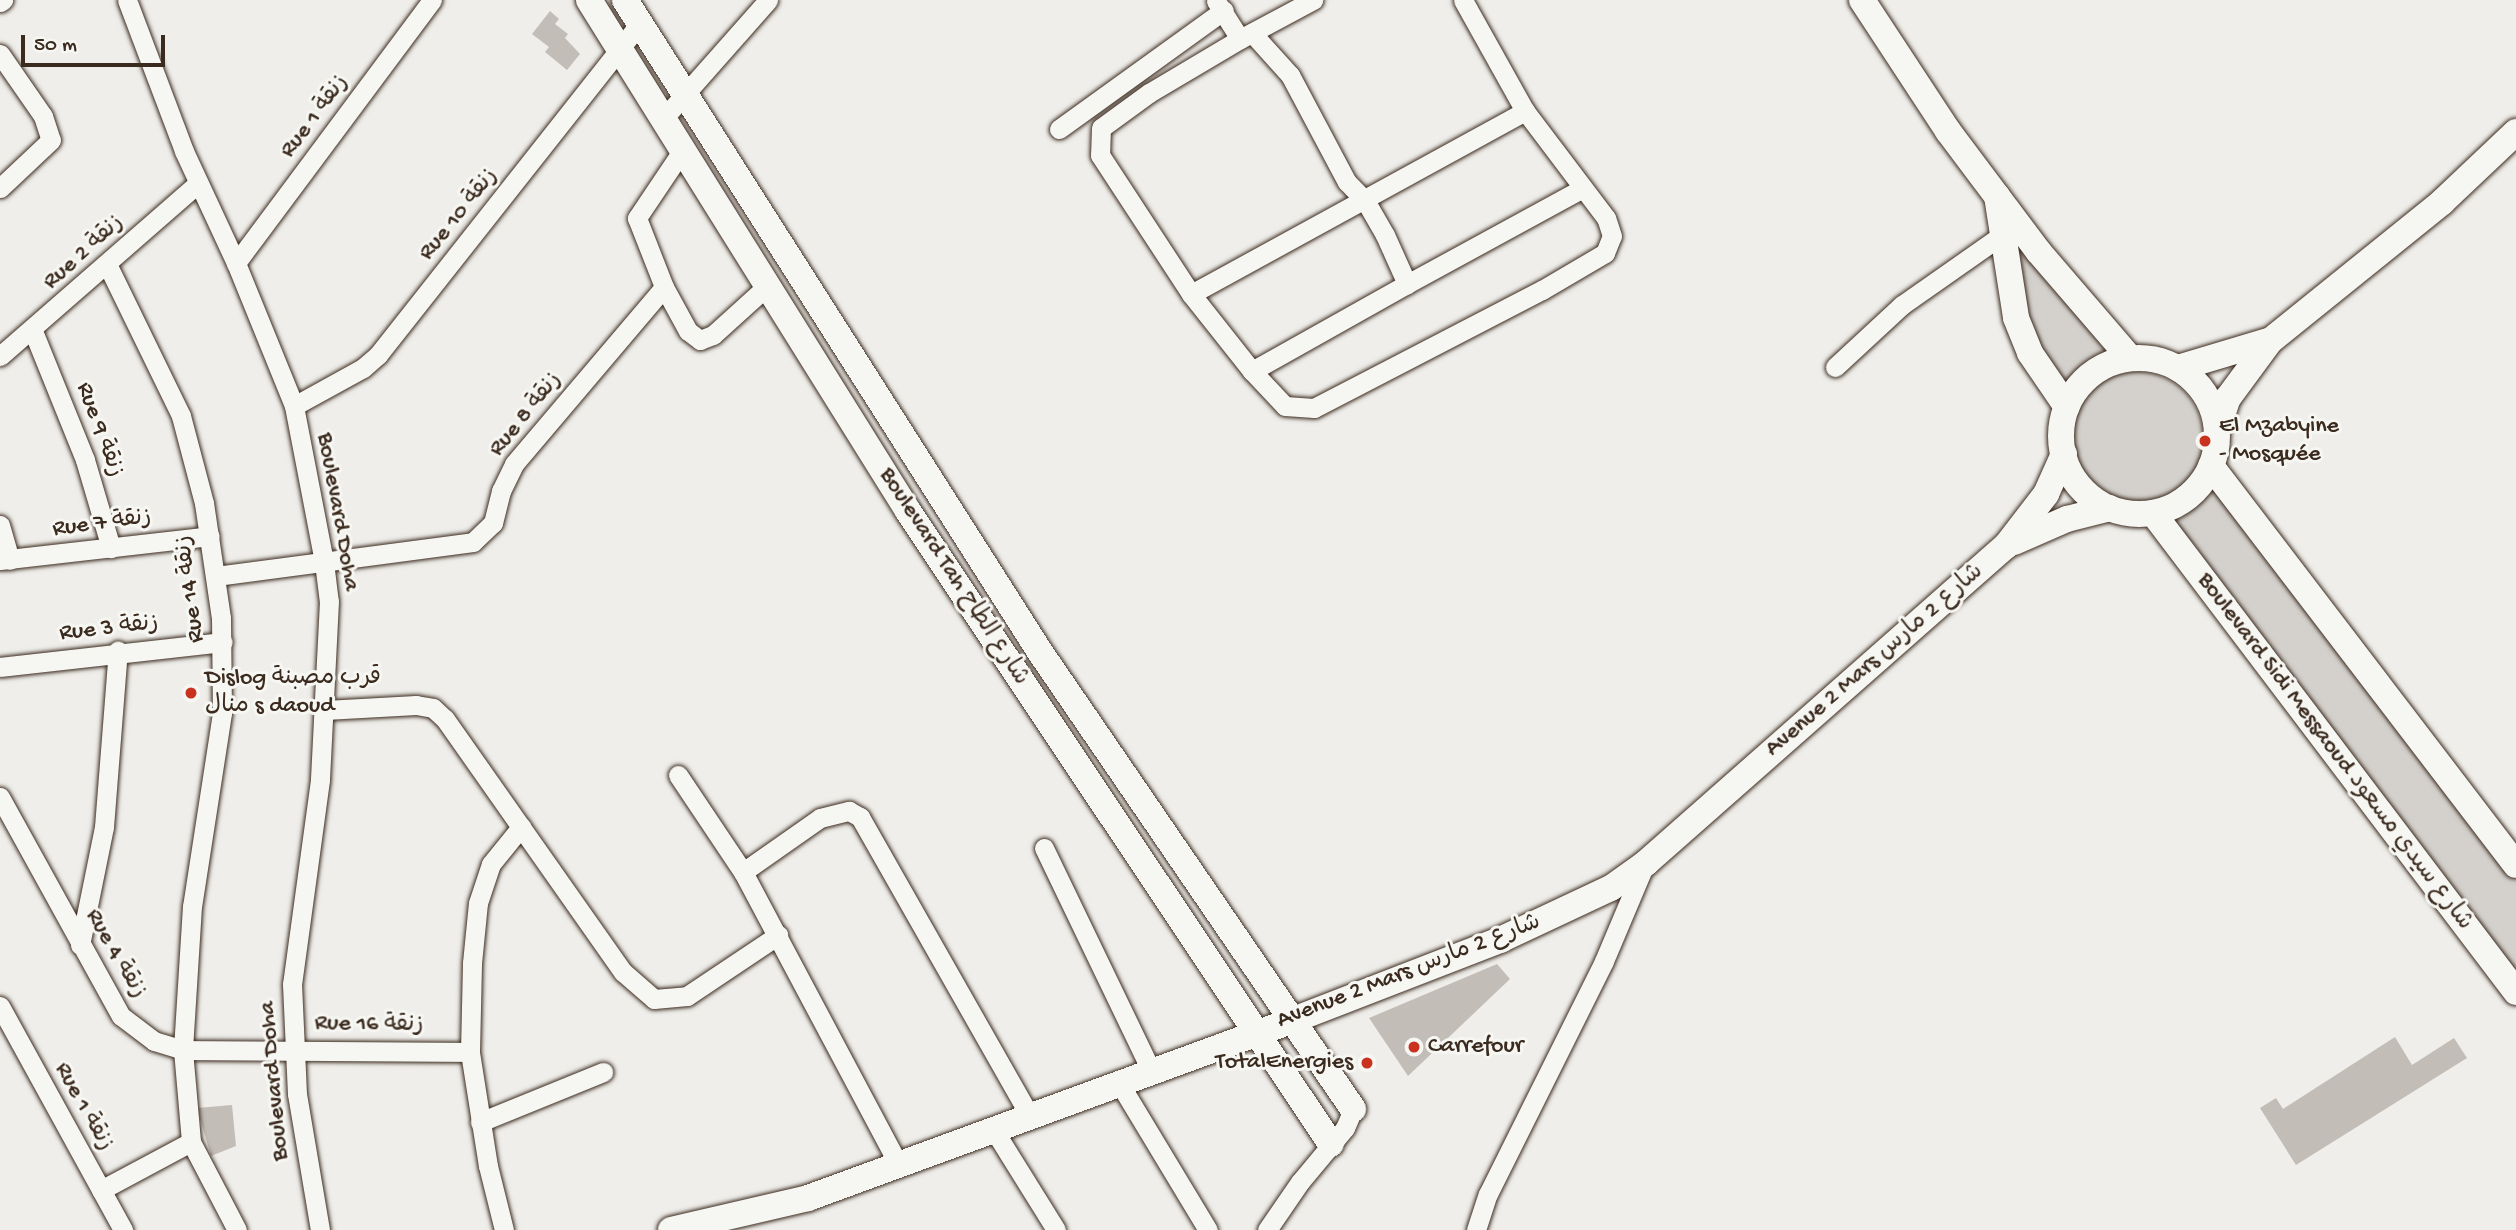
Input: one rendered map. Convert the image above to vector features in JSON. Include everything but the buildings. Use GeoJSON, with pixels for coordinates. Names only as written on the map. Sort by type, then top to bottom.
{"type":"FeatureCollection","features":[{"type":"Feature","properties":{"kind":"street","name":"Boulevard Doha"},"geometry":{"type":"LineString","coordinates":[[127,0],[198,183],[236,263],[294,406],[324,562],[329,601],[325,710],[320,780],[296,938],[292,1048],[320,1230]]}},
{"type":"Feature","properties":{"kind":"street","name":"Rue 1 زنقة"},"geometry":{"type":"LineString","coordinates":[[236,263],[432,0]]}},
{"type":"Feature","properties":{"kind":"street","name":"Boulevard Tah شارع الطاح"},"geometry":{"type":"LineString","coordinates":[[589,0],[617,51],[908,511],[1331,1144]]}},
{"type":"Feature","properties":{"kind":"street","name":"Boulevard Tah شارع الطاح"},"geometry":{"type":"LineString","coordinates":[[625,0],[638,26],[683,97],[796,265],[1040,652],[1353,1109]]}},
{"type":"Feature","properties":{"kind":"street"},"geometry":{"type":"LineString","coordinates":[[662,120],[768,0]]}},
{"type":"Feature","properties":{"kind":"street"},"geometry":{"type":"LineString","coordinates":[[1313,0],[1246,36],[1101,128],[1100,155],[1191,294],[1252,371],[1285,406],[1314,408],[1542,290],[1605,253],[1612,236],[1606,218],[1525,111],[1463,0]]}},
{"type":"Feature","properties":{"kind":"street"},"geometry":{"type":"LineString","coordinates":[[1862,0],[1912,83],[1997,194],[2130,358]]}},
{"type":"Feature","properties":{"kind":"street"},"geometry":{"type":"LineString","coordinates":[[1059,129],[1219,5],[1246,36],[1290,75],[1347,182],[1366,202],[1406,284]]}},
{"type":"Feature","properties":{"kind":"street","name":"Rue 10 زنقة"},"geometry":{"type":"LineString","coordinates":[[294,406],[363,368],[378,355],[638,26]]}},
{"type":"Feature","properties":{"kind":"street"},"geometry":{"type":"LineString","coordinates":[[0,54],[47,123],[51,141],[0,188]]}},
{"type":"Feature","properties":{"kind":"street"},"geometry":{"type":"LineString","coordinates":[[1191,294],[1366,202],[1525,111]]}},
{"type":"Feature","properties":{"kind":"street"},"geometry":{"type":"LineString","coordinates":[[2217,433],[2211,407],[2198,385],[2178,368],[2154,359],[2130,358],[2085,379],[2067,407],[2064,454],[2085,492],[2109,508],[2153,513],[2187,498],[2211,467],[2217,433],[2228,397],[2270,341],[2434,209],[2516,132]]}},
{"type":"Feature","properties":{"kind":"street"},"geometry":{"type":"LineString","coordinates":[[682,151],[637,218],[664,287],[688,331],[700,340],[713,335],[767,286]]}},
{"type":"Feature","properties":{"kind":"street","name":"Rue 2 زنقة"},"geometry":{"type":"LineString","coordinates":[[0,356],[108,266],[198,183]]}},
{"type":"Feature","properties":{"kind":"street"},"geometry":{"type":"LineString","coordinates":[[1252,371],[1583,188]]}},
{"type":"Feature","properties":{"kind":"street"},"geometry":{"type":"LineString","coordinates":[[1997,194],[2002,235],[2022,335],[2067,407]]}},
{"type":"Feature","properties":{"kind":"street"},"geometry":{"type":"LineString","coordinates":[[1835,367],[1902,305],[2002,235]]}},
{"type":"Feature","properties":{"kind":"street","name":"Rue 14 زنقة"},"geometry":{"type":"LineString","coordinates":[[108,266],[181,416],[210,536],[223,642],[220,733],[192,906],[183,1051]]}},
{"type":"Feature","properties":{"kind":"street","name":"Rue 8 زنقة"},"geometry":{"type":"LineString","coordinates":[[216,576],[466,546],[481,537],[494,523],[501,491],[514,464],[664,287]]}},
{"type":"Feature","properties":{"kind":"street","name":"Rue 9 زنقة"},"geometry":{"type":"LineString","coordinates":[[33,331],[85,460],[111,548]]}},
{"type":"Feature","properties":{"kind":"street"},"geometry":{"type":"LineString","coordinates":[[2178,368],[2270,341]]}},
{"type":"Feature","properties":{"kind":"street","name":"Avenue 2 Mars شارع 2 مارس"},"geometry":{"type":"LineString","coordinates":[[671,1230],[779,1207],[1118,1081],[1291,1021],[1513,934],[1611,888],[1646,863],[2006,546],[2046,494],[2064,454]]}},
{"type":"Feature","properties":{"kind":"street"},"geometry":{"type":"LineString","coordinates":[[2211,467],[2516,865]]}},
{"type":"Feature","properties":{"kind":"street","name":"Avenue 2 Mars شارع 2 مارس"},"geometry":{"type":"LineString","coordinates":[[2006,546],[2046,527],[2109,508]]}},
{"type":"Feature","properties":{"kind":"street","name":"Boulevard Sidi Messaoud شارع سيدي مسعود"},"geometry":{"type":"LineString","coordinates":[[2153,513],[2516,992]]}},
{"type":"Feature","properties":{"kind":"street"},"geometry":{"type":"LineString","coordinates":[[0,525],[5,560]]}},
{"type":"Feature","properties":{"kind":"street","name":"Rue 7 زنقة"},"geometry":{"type":"LineString","coordinates":[[5,560],[210,536]]}},
{"type":"Feature","properties":{"kind":"street","name":"Rue 3 زنقة"},"geometry":{"type":"LineString","coordinates":[[0,667],[118,651],[223,642]]}},
{"type":"Feature","properties":{"kind":"street"},"geometry":{"type":"LineString","coordinates":[[80,945],[104,827],[118,651]]}},
{"type":"Feature","properties":{"kind":"street"},"geometry":{"type":"LineString","coordinates":[[325,710],[416,705],[433,708],[458,737],[623,972],[654,999],[687,996],[778,935]]}},
{"type":"Feature","properties":{"kind":"street"},"geometry":{"type":"LineString","coordinates":[[678,775],[743,872],[898,1163]]}},
{"type":"Feature","properties":{"kind":"street","name":"Rue 4 زنقة"},"geometry":{"type":"LineString","coordinates":[[0,797],[121,1016],[154,1041],[183,1051]]}},
{"type":"Feature","properties":{"kind":"street"},"geometry":{"type":"LineString","coordinates":[[743,872],[820,818],[849,811],[860,817],[1029,1114]]}},
{"type":"Feature","properties":{"kind":"street"},"geometry":{"type":"LineString","coordinates":[[504,1230],[480,1122],[470,1052],[478,903],[491,864],[521,827]]}},
{"type":"Feature","properties":{"kind":"street"},"geometry":{"type":"LineString","coordinates":[[1044,848],[1151,1070]]}},
{"type":"Feature","properties":{"kind":"street"},"geometry":{"type":"LineString","coordinates":[[1476,1230],[1488,1194],[1604,961],[1646,863]]}},
{"type":"Feature","properties":{"kind":"street","name":"Rue 1 زنقة"},"geometry":{"type":"LineString","coordinates":[[0,1006],[123,1230]]}},
{"type":"Feature","properties":{"kind":"street","name":"Rue 16 زنقة"},"geometry":{"type":"LineString","coordinates":[[183,1051],[292,1048],[470,1052]]}},
{"type":"Feature","properties":{"kind":"street"},"geometry":{"type":"LineString","coordinates":[[183,1051],[191,1142],[237,1230]]}},
{"type":"Feature","properties":{"kind":"street"},"geometry":{"type":"LineString","coordinates":[[480,1122],[603,1072]]}},
{"type":"Feature","properties":{"kind":"street"},"geometry":{"type":"LineString","coordinates":[[1118,1081],[1208,1230]]}},
{"type":"Feature","properties":{"kind":"street"},"geometry":{"type":"LineString","coordinates":[[1267,1230],[1331,1144],[1353,1109]]}},
{"type":"Feature","properties":{"kind":"street"},"geometry":{"type":"LineString","coordinates":[[992,1127],[1056,1230]]}},
{"type":"Feature","properties":{"kind":"street"},"geometry":{"type":"LineString","coordinates":[[101,1191],[191,1142]]}},
{"type":"Feature","properties":{"kind":"shaded area"},"geometry":{"type":"Polygon","coordinates":[[[2008,237],[2036,256],[2121,355],[2093,367],[2066,395],[2036,347],[2008,237]]]}},
{"type":"Feature","properties":{"kind":"shaded area"},"geometry":{"type":"Polygon","coordinates":[[[2137,372],[2162,377],[2184,391],[2198,413],[2203,438],[2198,463],[2184,485],[2162,499],[2137,504],[2112,499],[2090,485],[2076,463],[2071,438],[2076,413],[2090,391],[2112,377],[2137,372]]]}},
{"type":"Feature","properties":{"kind":"shaded area"},"geometry":{"type":"Polygon","coordinates":[[[2211,476],[2516,876],[2516,977],[2168,513],[2198,494],[2211,476]]]}},
{"type":"Feature","properties":{"kind":"place","name":"El Mzabyine - Mosquée"},"geometry":{"type":"Point","coordinates":[2205,441]}},
{"type":"Feature","properties":{"kind":"place","name":"Dislog قرب مصبنة منال s daoud"},"geometry":{"type":"Point","coordinates":[191,693]}},
{"type":"Feature","properties":{"kind":"place","name":"Carrefour"},"geometry":{"type":"Point","coordinates":[1414,1047]}},
{"type":"Feature","properties":{"kind":"place","name":"TotalEnergies"},"geometry":{"type":"Point","coordinates":[1367,1063]}}]}
